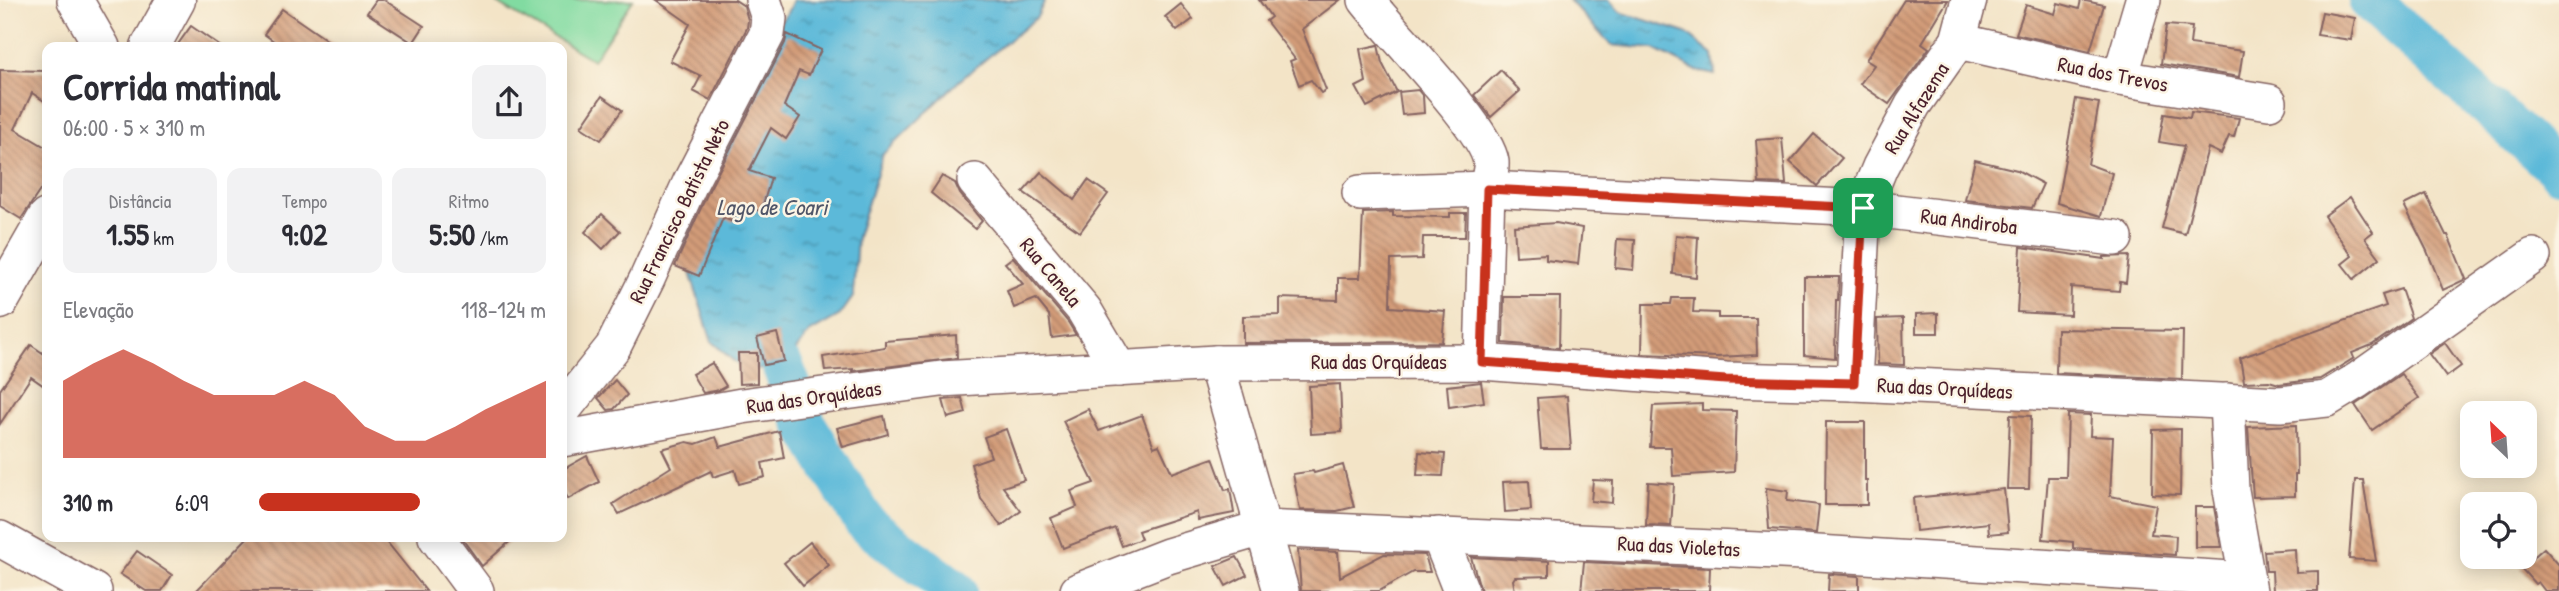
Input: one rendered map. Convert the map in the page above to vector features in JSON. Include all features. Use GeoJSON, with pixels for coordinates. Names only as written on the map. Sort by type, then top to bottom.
{"type":"FeatureCollection","features":[{"type":"Feature","properties":{"kind":"main road"},"geometry":{"type":"LineString","coordinates":[[153,42],[176,0]]}},
{"type":"Feature","properties":{"kind":"main road"},"geometry":{"type":"LineString","coordinates":[[0,300],[42,227]]}},
{"type":"Feature","properties":{"kind":"street"},"geometry":{"type":"LineString","coordinates":[[75,0],[99,42]]}},
{"type":"Feature","properties":{"kind":"street","name":"Rua Francisco Batista Neto"},"geometry":{"type":"LineString","coordinates":[[567,405],[613,347],[691,181],[768,34],[769,18],[763,0]]}},
{"type":"Feature","properties":{"kind":"street"},"geometry":{"type":"LineString","coordinates":[[1366,0],[1459,107],[1491,162],[1487,189],[1482,362]]}},
{"type":"Feature","properties":{"kind":"street","name":"Rua Alfazema"},"geometry":{"type":"LineString","coordinates":[[1854,383],[1863,208],[1880,167],[1913,106],[1958,41],[1969,0]]}},
{"type":"Feature","properties":{"kind":"street"},"geometry":{"type":"LineString","coordinates":[[2120,78],[2143,0]]}},
{"type":"Feature","properties":{"kind":"street","name":"Rua dos Trevos"},"geometry":{"type":"LineString","coordinates":[[1958,41],[2120,78],[2269,102]]}},
{"type":"Feature","properties":{"kind":"street","name":"Rua Canela"},"geometry":{"type":"LineString","coordinates":[[975,181],[1084,310],[1119,369]]}},
{"type":"Feature","properties":{"kind":"street","name":"Rua Andiroba"},"geometry":{"type":"LineString","coordinates":[[1360,193],[1487,189],[1863,208],[2115,238]]}},
{"type":"Feature","properties":{"kind":"street","name":"Rua das Orquídeas"},"geometry":{"type":"LineString","coordinates":[[567,438],[742,406],[941,379],[1216,363],[1356,360],[1482,362],[1726,380],[1854,383],[2280,404],[2326,400],[2533,256]]}},
{"type":"Feature","properties":{"kind":"street"},"geometry":{"type":"LineString","coordinates":[[1216,363],[1281,591]]}},
{"type":"Feature","properties":{"kind":"street"},"geometry":{"type":"LineString","coordinates":[[2227,401],[2231,490],[2248,586]]}},
{"type":"Feature","properties":{"kind":"street","name":"Rua das Violetas"},"geometry":{"type":"LineString","coordinates":[[1077,591],[1120,584],[1168,556],[1262,528],[1802,552],[2248,586]]}},
{"type":"Feature","properties":{"kind":"street"},"geometry":{"type":"LineString","coordinates":[[1439,535],[1461,591]]}},
{"type":"Feature","properties":{"kind":"street"},"geometry":{"type":"LineString","coordinates":[[0,539],[94,591]]}},
{"type":"Feature","properties":{"kind":"street"},"geometry":{"type":"LineString","coordinates":[[440,542],[475,591]]}},
{"type":"Feature","properties":{"kind":"green space"},"geometry":{"type":"Polygon","coordinates":[[[492,0],[633,0],[593,60],[567,45],[567,42],[563,42],[492,0]]]}},
{"type":"Feature","properties":{"kind":"water","name":"Lago de Coari"},"geometry":{"type":"Polygon","coordinates":[[[793,0],[1045,0],[1037,17],[959,81],[883,154],[857,237],[853,297],[840,315],[809,333],[783,367],[744,370],[712,342],[679,238],[728,90],[787,13],[793,0]]]}},
{"type":"Feature","properties":{"kind":"water"},"geometry":{"type":"Polygon","coordinates":[[[1569,0],[1609,0],[1620,12],[1686,33],[1713,55],[1715,75],[1697,71],[1654,49],[1611,45],[1569,0]]]}},
{"type":"Feature","properties":{"kind":"building"},"geometry":{"type":"Polygon","coordinates":[[[376,0],[384,0],[424,26],[411,42],[367,13],[376,0]]]}},
{"type":"Feature","properties":{"kind":"building"},"geometry":{"type":"Polygon","coordinates":[[[656,0],[735,0],[744,6],[747,28],[710,100],[693,91],[701,76],[670,61],[690,24],[656,0]]]}},
{"type":"Feature","properties":{"kind":"building"},"geometry":{"type":"Polygon","coordinates":[[[1259,0],[1340,0],[1302,29],[1326,90],[1321,93],[1311,80],[1299,85],[1290,61],[1295,59],[1266,21],[1271,17],[1259,0]]]}},
{"type":"Feature","properties":{"kind":"building"},"geometry":{"type":"Polygon","coordinates":[[[1904,0],[1948,0],[1922,43],[1929,48],[1889,104],[1860,84],[1874,65],[1866,60],[1904,0]]]}},
{"type":"Feature","properties":{"kind":"building"},"geometry":{"type":"Polygon","coordinates":[[[2081,0],[2104,5],[2090,51],[2016,34],[2026,5],[2055,14],[2058,3],[2079,9],[2081,0]]]}},
{"type":"Feature","properties":{"kind":"building"},"geometry":{"type":"Polygon","coordinates":[[[1181,4],[1193,19],[1177,31],[1165,17],[1181,4]]]}},
{"type":"Feature","properties":{"kind":"building"},"geometry":{"type":"Polygon","coordinates":[[[282,9],[330,42],[275,42],[264,34],[282,9]]]}},
{"type":"Feature","properties":{"kind":"building"},"geometry":{"type":"Polygon","coordinates":[[[2322,12],[2355,18],[2351,40],[2317,35],[2322,12]]]}},
{"type":"Feature","properties":{"kind":"building"},"geometry":{"type":"Polygon","coordinates":[[[2166,25],[2192,27],[2190,44],[2243,51],[2239,77],[2161,64],[2166,25]]]}},
{"type":"Feature","properties":{"kind":"building"},"geometry":{"type":"Polygon","coordinates":[[[191,26],[214,42],[180,42],[191,26]]]}},
{"type":"Feature","properties":{"kind":"building"},"geometry":{"type":"Polygon","coordinates":[[[787,34],[821,50],[809,75],[799,71],[784,106],[800,117],[786,139],[771,128],[749,171],[771,178],[761,211],[739,205],[734,222],[723,218],[699,276],[675,266],[709,190],[785,43],[787,34]]]}},
{"type":"Feature","properties":{"kind":"building"},"geometry":{"type":"Polygon","coordinates":[[[1378,45],[1382,63],[1397,92],[1367,107],[1356,87],[1366,82],[1360,49],[1378,45]]]}},
{"type":"Feature","properties":{"kind":"building"},"geometry":{"type":"Polygon","coordinates":[[[0,70],[42,71],[42,100],[32,93],[15,129],[42,145],[42,188],[21,219],[0,206],[0,70]]]}},
{"type":"Feature","properties":{"kind":"building"},"geometry":{"type":"Polygon","coordinates":[[[1501,70],[1520,91],[1491,117],[1474,95],[1501,70]]]}},
{"type":"Feature","properties":{"kind":"building"},"geometry":{"type":"Polygon","coordinates":[[[1418,90],[1423,96],[1424,113],[1402,115],[1399,92],[1418,90]]]}},
{"type":"Feature","properties":{"kind":"building"},"geometry":{"type":"Polygon","coordinates":[[[602,96],[622,110],[601,140],[581,127],[602,96]]]}},
{"type":"Feature","properties":{"kind":"building"},"geometry":{"type":"Polygon","coordinates":[[[2076,99],[2099,103],[2088,164],[2112,173],[2101,216],[2057,203],[2076,99]]]}},
{"type":"Feature","properties":{"kind":"building"},"geometry":{"type":"Polygon","coordinates":[[[2191,112],[2239,118],[2234,137],[2229,136],[2221,154],[2208,148],[2185,234],[2162,228],[2184,146],[2159,142],[2164,114],[2190,118],[2191,112]]]}},
{"type":"Feature","properties":{"kind":"building"},"geometry":{"type":"Polygon","coordinates":[[[1814,134],[1842,158],[1817,186],[1790,162],[1814,134]]]}},
{"type":"Feature","properties":{"kind":"building"},"geometry":{"type":"Polygon","coordinates":[[[1782,138],[1786,184],[1759,183],[1756,140],[1782,138]]]}},
{"type":"Feature","properties":{"kind":"building"},"geometry":{"type":"Polygon","coordinates":[[[1975,160],[2017,170],[2043,184],[2032,208],[1965,200],[1975,160]]]}},
{"type":"Feature","properties":{"kind":"building"},"geometry":{"type":"Polygon","coordinates":[[[1041,172],[1074,200],[1088,180],[1108,194],[1080,232],[1023,192],[1041,172]]]}},
{"type":"Feature","properties":{"kind":"building"},"geometry":{"type":"Polygon","coordinates":[[[942,176],[955,183],[960,194],[982,221],[975,229],[931,193],[942,176]]]}},
{"type":"Feature","properties":{"kind":"building"},"geometry":{"type":"Polygon","coordinates":[[[2426,194],[2448,235],[2466,279],[2443,290],[2404,205],[2426,194]]]}},
{"type":"Feature","properties":{"kind":"building"},"geometry":{"type":"Polygon","coordinates":[[[2350,197],[2373,232],[2365,238],[2380,258],[2354,279],[2342,264],[2352,256],[2324,216],[2350,197]]]}},
{"type":"Feature","properties":{"kind":"building"},"geometry":{"type":"Polygon","coordinates":[[[1393,212],[1393,216],[1450,217],[1450,213],[1466,213],[1465,237],[1423,237],[1422,259],[1391,260],[1390,307],[1445,311],[1442,342],[1243,343],[1243,316],[1280,315],[1280,298],[1338,300],[1338,278],[1360,278],[1363,213],[1393,212]]]}},
{"type":"Feature","properties":{"kind":"building"},"geometry":{"type":"Polygon","coordinates":[[[602,214],[620,231],[603,249],[585,232],[602,214]]]}},
{"type":"Feature","properties":{"kind":"building"},"geometry":{"type":"Polygon","coordinates":[[[1556,223],[1582,228],[1578,264],[1546,260],[1546,254],[1516,256],[1514,226],[1556,223]]]}},
{"type":"Feature","properties":{"kind":"building"},"geometry":{"type":"Polygon","coordinates":[[[1676,235],[1698,237],[1696,277],[1673,274],[1676,235]]]}},
{"type":"Feature","properties":{"kind":"building"},"geometry":{"type":"Polygon","coordinates":[[[1617,239],[1635,240],[1633,270],[1615,268],[1617,239]]]}},
{"type":"Feature","properties":{"kind":"building"},"geometry":{"type":"Polygon","coordinates":[[[2021,247],[2104,259],[2129,256],[2126,283],[2120,282],[2119,291],[2071,287],[2070,315],[2017,312],[2021,247]]]}},
{"type":"Feature","properties":{"kind":"building"},"geometry":{"type":"Polygon","coordinates":[[[1013,257],[1076,335],[1052,338],[1049,315],[1036,299],[1014,308],[1007,291],[1023,284],[1005,263],[1013,257]]]}},
{"type":"Feature","properties":{"kind":"building"},"geometry":{"type":"Polygon","coordinates":[[[1804,277],[1839,277],[1835,358],[1804,355],[1804,277]]]}},
{"type":"Feature","properties":{"kind":"building"},"geometry":{"type":"Polygon","coordinates":[[[2401,289],[2411,318],[2372,345],[2352,353],[2354,358],[2320,379],[2279,384],[2269,381],[2244,382],[2240,358],[2386,306],[2382,295],[2401,289]]]}},
{"type":"Feature","properties":{"kind":"building"},"geometry":{"type":"Polygon","coordinates":[[[1504,297],[1560,297],[1559,348],[1503,343],[1504,297]]]}},
{"type":"Feature","properties":{"kind":"building"},"geometry":{"type":"Polygon","coordinates":[[[1672,298],[1694,298],[1693,312],[1718,313],[1718,318],[1756,318],[1757,355],[1717,357],[1642,354],[1643,304],[1671,304],[1672,298]]]}},
{"type":"Feature","properties":{"kind":"building"},"geometry":{"type":"Polygon","coordinates":[[[1938,313],[1938,333],[1916,333],[1916,314],[1938,313]]]}},
{"type":"Feature","properties":{"kind":"building"},"geometry":{"type":"Polygon","coordinates":[[[1903,318],[1904,365],[1878,364],[1877,319],[1903,318]]]}},
{"type":"Feature","properties":{"kind":"building"},"geometry":{"type":"Polygon","coordinates":[[[2057,329],[2183,331],[2182,379],[2056,373],[2057,329]]]}},
{"type":"Feature","properties":{"kind":"building"},"geometry":{"type":"Polygon","coordinates":[[[777,333],[784,361],[764,365],[757,338],[777,333]]]}},
{"type":"Feature","properties":{"kind":"building"},"geometry":{"type":"Polygon","coordinates":[[[956,335],[957,358],[853,371],[825,371],[823,357],[885,347],[885,341],[956,335]]]}},
{"type":"Feature","properties":{"kind":"building"},"geometry":{"type":"Polygon","coordinates":[[[2445,343],[2461,366],[2446,377],[2429,354],[2445,343]]]}},
{"type":"Feature","properties":{"kind":"building"},"geometry":{"type":"Polygon","coordinates":[[[31,345],[42,353],[42,385],[31,377],[0,424],[0,390],[31,345]]]}},
{"type":"Feature","properties":{"kind":"building"},"geometry":{"type":"Polygon","coordinates":[[[738,353],[757,353],[757,383],[739,384],[738,353]]]}},
{"type":"Feature","properties":{"kind":"building"},"geometry":{"type":"Polygon","coordinates":[[[712,363],[726,386],[703,393],[692,374],[712,363]]]}},
{"type":"Feature","properties":{"kind":"building"},"geometry":{"type":"Polygon","coordinates":[[[2401,374],[2419,398],[2372,430],[2355,405],[2401,374]]]}},
{"type":"Feature","properties":{"kind":"building"},"geometry":{"type":"Polygon","coordinates":[[[615,380],[627,395],[614,409],[608,410],[598,398],[615,380]]]}},
{"type":"Feature","properties":{"kind":"building"},"geometry":{"type":"Polygon","coordinates":[[[1481,382],[1484,402],[1449,407],[1447,386],[1481,382]]]}},
{"type":"Feature","properties":{"kind":"building"},"geometry":{"type":"Polygon","coordinates":[[[1340,384],[1342,432],[1311,434],[1309,386],[1340,384]]]}},
{"type":"Feature","properties":{"kind":"building"},"geometry":{"type":"Polygon","coordinates":[[[1567,396],[1571,449],[1541,449],[1537,398],[1567,396]]]}},
{"type":"Feature","properties":{"kind":"building"},"geometry":{"type":"Polygon","coordinates":[[[962,398],[966,413],[948,418],[943,400],[962,398]]]}},
{"type":"Feature","properties":{"kind":"building"},"geometry":{"type":"Polygon","coordinates":[[[1702,404],[1702,410],[1736,411],[1734,472],[1673,476],[1671,447],[1650,447],[1653,406],[1702,404]]]}},
{"type":"Feature","properties":{"kind":"building"},"geometry":{"type":"Polygon","coordinates":[[[1088,409],[1099,431],[1142,415],[1154,447],[1159,445],[1172,473],[1213,458],[1225,490],[1230,489],[1234,513],[1198,520],[1197,512],[1138,531],[1141,539],[1122,546],[1115,528],[1063,548],[1051,518],[1077,507],[1071,491],[1094,483],[1063,421],[1088,409]]]}},
{"type":"Feature","properties":{"kind":"building"},"geometry":{"type":"Polygon","coordinates":[[[2068,414],[2091,415],[2090,436],[2113,437],[2110,496],[2156,505],[2151,534],[2176,536],[2175,555],[2073,548],[2073,542],[2043,539],[2048,477],[2066,477],[2068,414]]]}},
{"type":"Feature","properties":{"kind":"building"},"geometry":{"type":"Polygon","coordinates":[[[2010,415],[2031,416],[2029,489],[2007,489],[2010,415]]]}},
{"type":"Feature","properties":{"kind":"building"},"geometry":{"type":"Polygon","coordinates":[[[884,416],[888,434],[843,447],[837,428],[884,416]]]}},
{"type":"Feature","properties":{"kind":"building"},"geometry":{"type":"Polygon","coordinates":[[[1826,422],[1865,422],[1867,505],[1825,505],[1826,422]]]}},
{"type":"Feature","properties":{"kind":"building"},"geometry":{"type":"Polygon","coordinates":[[[2296,425],[2295,496],[2253,497],[2248,427],[2296,425]]]}},
{"type":"Feature","properties":{"kind":"building"},"geometry":{"type":"Polygon","coordinates":[[[1006,429],[1024,480],[1003,487],[1021,511],[1001,526],[981,499],[971,464],[991,457],[984,437],[1006,429]]]}},
{"type":"Feature","properties":{"kind":"building"},"geometry":{"type":"Polygon","coordinates":[[[2181,429],[2180,495],[2152,494],[2153,430],[2181,429]]]}},
{"type":"Feature","properties":{"kind":"building"},"geometry":{"type":"Polygon","coordinates":[[[779,431],[784,458],[762,463],[765,477],[739,484],[735,470],[713,477],[711,471],[619,514],[613,504],[671,467],[662,449],[687,442],[696,444],[716,437],[720,447],[779,431]]]}},
{"type":"Feature","properties":{"kind":"building"},"geometry":{"type":"Polygon","coordinates":[[[1419,452],[1445,454],[1443,476],[1417,475],[1419,452]]]}},
{"type":"Feature","properties":{"kind":"building"},"geometry":{"type":"Polygon","coordinates":[[[587,456],[599,482],[568,499],[567,467],[587,456]]]}},
{"type":"Feature","properties":{"kind":"building"},"geometry":{"type":"Polygon","coordinates":[[[1343,465],[1354,507],[1337,511],[1300,510],[1293,474],[1314,473],[1343,465]]]}},
{"type":"Feature","properties":{"kind":"building"},"geometry":{"type":"Polygon","coordinates":[[[1593,480],[1613,481],[1612,503],[1591,501],[1593,480]]]}},
{"type":"Feature","properties":{"kind":"building"},"geometry":{"type":"Polygon","coordinates":[[[2355,480],[2363,480],[2376,561],[2349,559],[2355,480]]]}},
{"type":"Feature","properties":{"kind":"building"},"geometry":{"type":"Polygon","coordinates":[[[1529,481],[1531,510],[1505,512],[1503,482],[1529,481]]]}},
{"type":"Feature","properties":{"kind":"building"},"geometry":{"type":"Polygon","coordinates":[[[1648,482],[1674,484],[1671,526],[1646,525],[1648,482]]]}},
{"type":"Feature","properties":{"kind":"building"},"geometry":{"type":"Polygon","coordinates":[[[1766,488],[1788,491],[1787,501],[1819,505],[1816,533],[1769,529],[1766,488]]]}},
{"type":"Feature","properties":{"kind":"building"},"geometry":{"type":"Polygon","coordinates":[[[2004,489],[2008,532],[1989,534],[1988,523],[1916,531],[1913,498],[2004,489]]]}},
{"type":"Feature","properties":{"kind":"building"},"geometry":{"type":"Polygon","coordinates":[[[2195,507],[2214,507],[2221,547],[2195,547],[2195,507]]]}},
{"type":"Feature","properties":{"kind":"building"},"geometry":{"type":"Polygon","coordinates":[[[243,542],[387,542],[426,591],[196,591],[243,542]]]}},
{"type":"Feature","properties":{"kind":"building"},"geometry":{"type":"Polygon","coordinates":[[[465,542],[509,542],[482,566],[465,542]]]}},
{"type":"Feature","properties":{"kind":"building"},"geometry":{"type":"Polygon","coordinates":[[[810,542],[829,565],[803,586],[784,563],[810,542]]]}},
{"type":"Feature","properties":{"kind":"building"},"geometry":{"type":"Polygon","coordinates":[[[2544,548],[2559,565],[2559,591],[2545,591],[2522,569],[2537,569],[2537,554],[2544,548]]]}},
{"type":"Feature","properties":{"kind":"building"},"geometry":{"type":"Polygon","coordinates":[[[2295,549],[2296,572],[2318,571],[2318,591],[2273,591],[2272,571],[2266,571],[2264,551],[2295,549]]]}},
{"type":"Feature","properties":{"kind":"building"},"geometry":{"type":"Polygon","coordinates":[[[1298,550],[1338,552],[1340,577],[1384,554],[1425,555],[1430,572],[1413,572],[1379,591],[1301,591],[1298,550]]]}},
{"type":"Feature","properties":{"kind":"building"},"geometry":{"type":"Polygon","coordinates":[[[137,551],[172,575],[162,591],[146,591],[120,574],[137,551]]]}},
{"type":"Feature","properties":{"kind":"building"},"geometry":{"type":"Polygon","coordinates":[[[1237,557],[1247,575],[1226,586],[1215,566],[1237,557]]]}},
{"type":"Feature","properties":{"kind":"building"},"geometry":{"type":"Polygon","coordinates":[[[1471,557],[1549,561],[1549,576],[1515,577],[1515,591],[1481,591],[1471,557]]]}},
{"type":"Feature","properties":{"kind":"building"},"geometry":{"type":"Polygon","coordinates":[[[1584,562],[1710,568],[1709,591],[1581,591],[1584,562]]]}},
{"type":"Feature","properties":{"kind":"building"},"geometry":{"type":"Polygon","coordinates":[[[1829,574],[1859,576],[1859,591],[1828,591],[1829,574]]]}},
{"type":"Feature","properties":{"kind":"waterway"},"geometry":{"type":"LineString","coordinates":[[2369,0],[2559,171]]}},
{"type":"Feature","properties":{"kind":"waterway"},"geometry":{"type":"LineString","coordinates":[[783,367],[806,426],[866,524],[956,591]]}},
{"type":"Feature","properties":{"kind":"route"},"geometry":{"type":"LineString","coordinates":[[1487,189],[1863,208],[1854,383],[1726,380],[1482,362],[1487,189]]}}]}
